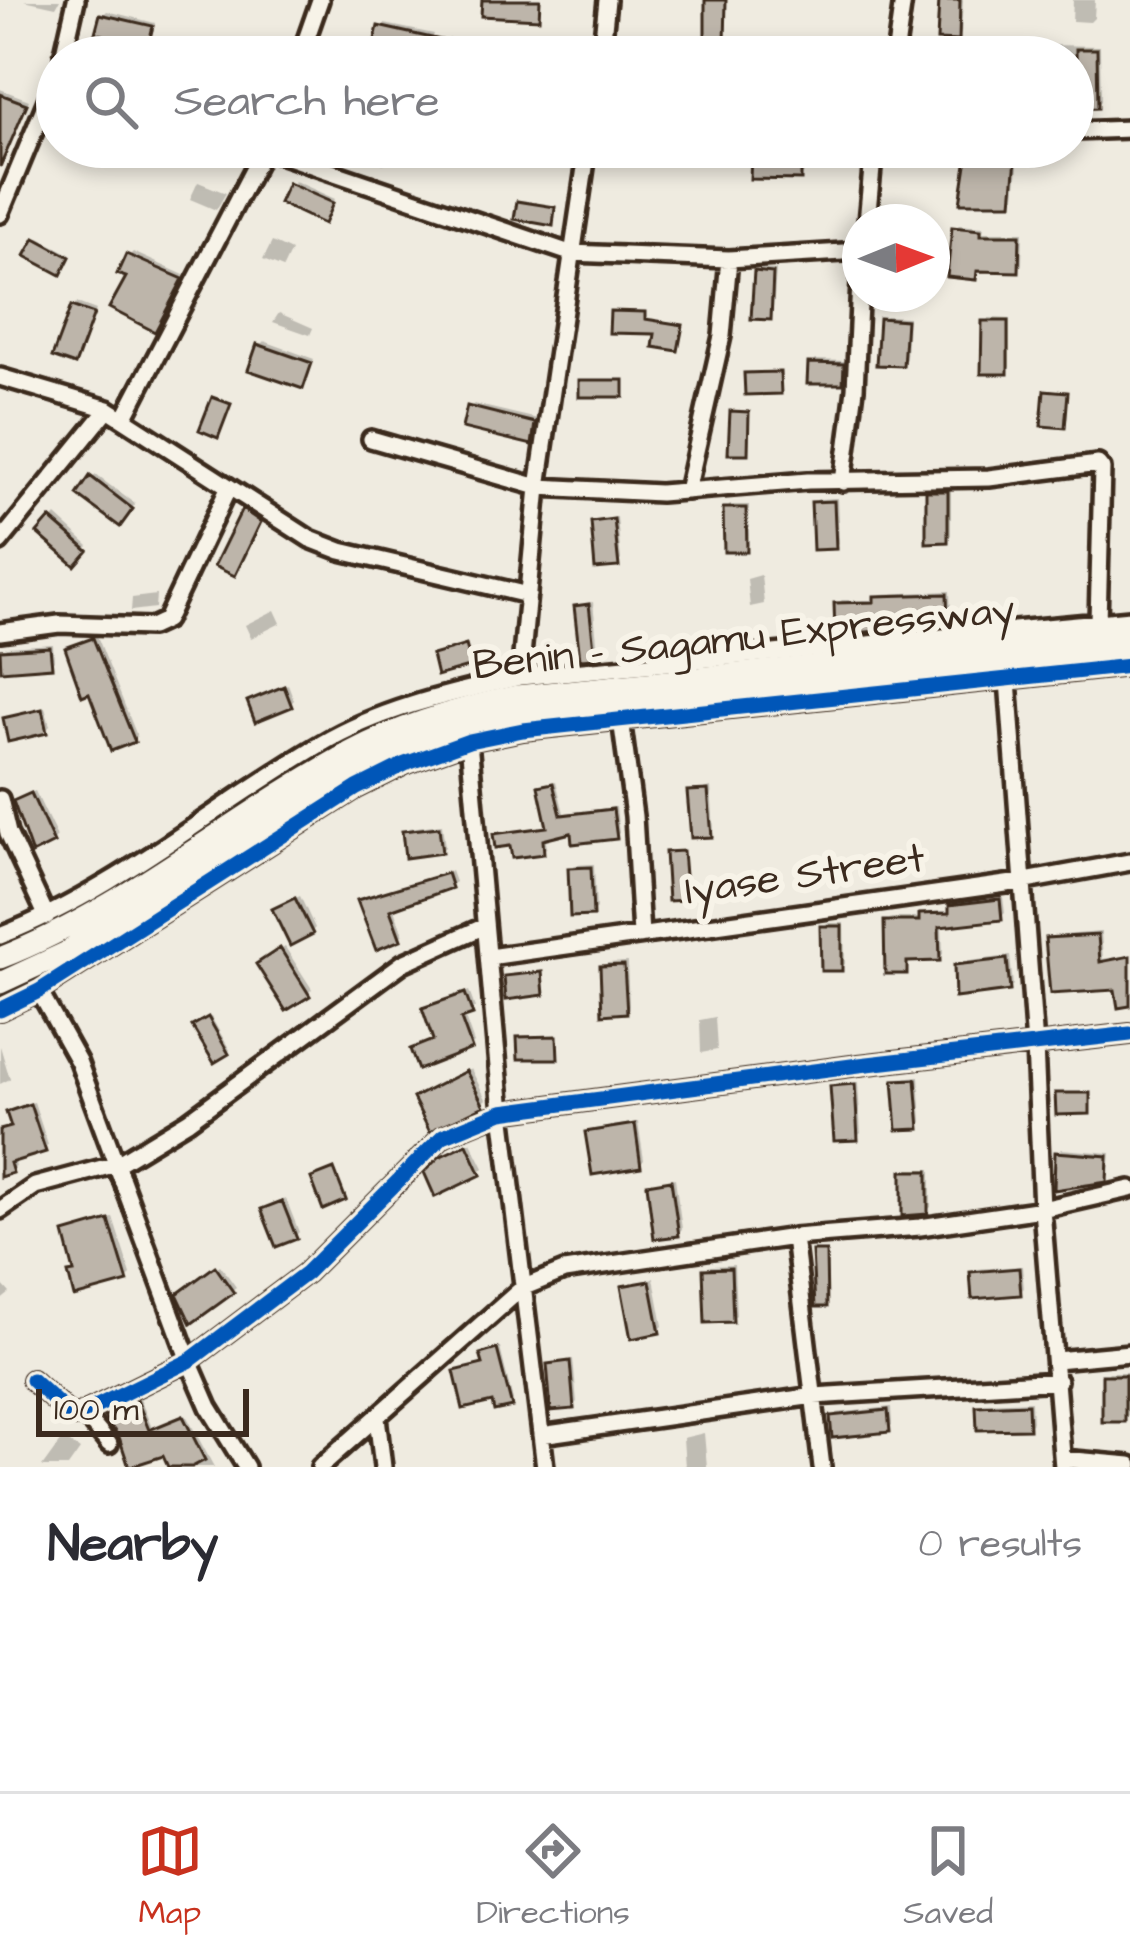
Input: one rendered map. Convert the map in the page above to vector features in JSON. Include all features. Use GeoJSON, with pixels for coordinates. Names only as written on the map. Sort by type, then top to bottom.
{"type":"FeatureCollection","features":[{"type":"Feature","properties":{"kind":"highway","name":"Benin - Sagamu Expressway"},"geometry":{"type":"LineString","coordinates":[[1,948],[106,905],[353,751],[467,706],[517,696],[1130,635]]}},
{"type":"Feature","properties":{"kind":"highway"},"geometry":{"type":"LineString","coordinates":[[0,983],[67,952],[374,759],[436,734],[490,719],[543,712],[1130,655]]}},
{"type":"Feature","properties":{"kind":"street"},"geometry":{"type":"LineString","coordinates":[[68,36],[76,0]]}},
{"type":"Feature","properties":{"kind":"street"},"geometry":{"type":"LineString","coordinates":[[307,36],[320,0]]}},
{"type":"Feature","properties":{"kind":"street"},"geometry":{"type":"LineString","coordinates":[[603,36],[607,0]]}},
{"type":"Feature","properties":{"kind":"street"},"geometry":{"type":"LineString","coordinates":[[898,36],[903,0]]}},
{"type":"Feature","properties":{"kind":"street"},"geometry":{"type":"LineString","coordinates":[[0,214],[36,127]]}},
{"type":"Feature","properties":{"kind":"street"},"geometry":{"type":"LineString","coordinates":[[1094,130],[1130,129]]}},
{"type":"Feature","properties":{"kind":"street"},"geometry":{"type":"LineString","coordinates":[[124,418],[255,168]]}},
{"type":"Feature","properties":{"kind":"street"},"geometry":{"type":"LineString","coordinates":[[323,168],[570,253],[729,259],[842,251]]}},
{"type":"Feature","properties":{"kind":"street"},"geometry":{"type":"LineString","coordinates":[[520,677],[538,488],[584,168]]}},
{"type":"Feature","properties":{"kind":"street"},"geometry":{"type":"LineString","coordinates":[[869,204],[872,168]]}},
{"type":"Feature","properties":{"kind":"street"},"geometry":{"type":"LineString","coordinates":[[687,491],[722,336],[729,259]]}},
{"type":"Feature","properties":{"kind":"street"},"geometry":{"type":"LineString","coordinates":[[843,482],[859,312]]}},
{"type":"Feature","properties":{"kind":"street"},"geometry":{"type":"LineString","coordinates":[[0,377],[108,409],[310,539],[341,551],[528,595]]}},
{"type":"Feature","properties":{"kind":"street"},"geometry":{"type":"LineString","coordinates":[[0,542],[108,409]]}},
{"type":"Feature","properties":{"kind":"street"},"geometry":{"type":"LineString","coordinates":[[371,440],[538,488],[687,491],[808,481],[988,478],[1098,464],[1102,470],[1098,622]]}},
{"type":"Feature","properties":{"kind":"street"},"geometry":{"type":"LineString","coordinates":[[0,632],[59,624],[152,627],[166,620],[229,487]]}},
{"type":"Feature","properties":{"kind":"street"},"geometry":{"type":"LineString","coordinates":[[1,948],[123,876],[323,742],[375,717],[520,677],[1130,619]]}},
{"type":"Feature","properties":{"kind":"street"},"geometry":{"type":"LineString","coordinates":[[0,1010],[39,991],[342,797],[405,764],[469,741],[621,719],[1130,666]]}},
{"type":"Feature","properties":{"kind":"street"},"geometry":{"type":"LineString","coordinates":[[1008,680],[1063,1463],[1130,1465]]}},
{"type":"Feature","properties":{"kind":"street"},"geometry":{"type":"LineString","coordinates":[[621,719],[634,816],[641,934]]}},
{"type":"Feature","properties":{"kind":"street"},"geometry":{"type":"LineString","coordinates":[[469,741],[502,1112],[545,1467]]}},
{"type":"Feature","properties":{"kind":"street"},"geometry":{"type":"LineString","coordinates":[[0,799],[8,833],[47,917]]}},
{"type":"Feature","properties":{"kind":"street","name":"Iyase Street"},"geometry":{"type":"LineString","coordinates":[[489,957],[1020,882],[1130,862]]}},
{"type":"Feature","properties":{"kind":"street"},"geometry":{"type":"LineString","coordinates":[[0,1210],[35,1186],[117,1165],[188,1121],[403,963],[485,926]]}},
{"type":"Feature","properties":{"kind":"street"},"geometry":{"type":"LineString","coordinates":[[39,991],[78,1061],[209,1407],[246,1467]]}},
{"type":"Feature","properties":{"kind":"street"},"geometry":{"type":"LineString","coordinates":[[32,1380],[70,1415],[84,1414],[189,1361],[306,1273],[443,1136],[502,1112],[1130,1034]]}},
{"type":"Feature","properties":{"kind":"street"},"geometry":{"type":"LineString","coordinates":[[320,1467],[522,1288],[564,1271],[794,1237],[920,1227],[1042,1209],[1130,1189]]}},
{"type":"Feature","properties":{"kind":"street"},"geometry":{"type":"LineString","coordinates":[[794,1237],[823,1467]]}},
{"type":"Feature","properties":{"kind":"street"},"geometry":{"type":"LineString","coordinates":[[1056,1360],[1130,1353]]}},
{"type":"Feature","properties":{"kind":"street"},"geometry":{"type":"LineString","coordinates":[[542,1436],[814,1396],[1058,1381]]}},
{"type":"Feature","properties":{"kind":"street"},"geometry":{"type":"LineString","coordinates":[[84,1414],[109,1444]]}},
{"type":"Feature","properties":{"kind":"street"},"geometry":{"type":"LineString","coordinates":[[377,1417],[383,1467]]}},
{"type":"Feature","properties":{"kind":"building"},"geometry":{"type":"Polygon","coordinates":[[[482,0],[540,0],[539,19],[481,16],[482,0]]]}},
{"type":"Feature","properties":{"kind":"building"},"geometry":{"type":"Polygon","coordinates":[[[705,0],[726,0],[725,36],[705,36],[705,0]]]}},
{"type":"Feature","properties":{"kind":"building"},"geometry":{"type":"Polygon","coordinates":[[[939,0],[960,0],[959,36],[937,36],[939,0]]]}},
{"type":"Feature","properties":{"kind":"building"},"geometry":{"type":"Polygon","coordinates":[[[100,14],[153,26],[150,36],[95,33],[100,14]]]}},
{"type":"Feature","properties":{"kind":"building"},"geometry":{"type":"Polygon","coordinates":[[[378,26],[423,36],[376,36],[378,26]]]}},
{"type":"Feature","properties":{"kind":"building"},"geometry":{"type":"Polygon","coordinates":[[[1094,49],[1097,49],[1098,108],[1094,108],[1094,49]]]}},
{"type":"Feature","properties":{"kind":"building"},"geometry":{"type":"Polygon","coordinates":[[[0,94],[27,104],[0,167],[0,94]]]}},
{"type":"Feature","properties":{"kind":"building"},"geometry":{"type":"Polygon","coordinates":[[[750,168],[801,168],[801,180],[750,179],[750,168]]]}},
{"type":"Feature","properties":{"kind":"building"},"geometry":{"type":"Polygon","coordinates":[[[965,168],[1015,168],[1012,203],[960,203],[965,168]]]}},
{"type":"Feature","properties":{"kind":"building"},"geometry":{"type":"Polygon","coordinates":[[[288,183],[333,203],[324,224],[279,203],[288,183]]]}},
{"type":"Feature","properties":{"kind":"building"},"geometry":{"type":"Polygon","coordinates":[[[517,201],[555,207],[553,226],[514,219],[517,201]]]}},
{"type":"Feature","properties":{"kind":"building"},"geometry":{"type":"Polygon","coordinates":[[[952,227],[981,230],[981,235],[1020,235],[1019,272],[977,271],[976,280],[950,277],[952,227]]]}},
{"type":"Feature","properties":{"kind":"building"},"geometry":{"type":"Polygon","coordinates":[[[35,238],[70,257],[61,275],[25,256],[35,238]]]}},
{"type":"Feature","properties":{"kind":"building"},"geometry":{"type":"Polygon","coordinates":[[[126,254],[183,279],[155,332],[109,308],[126,277],[117,274],[126,254]]]}},
{"type":"Feature","properties":{"kind":"building"},"geometry":{"type":"Polygon","coordinates":[[[754,271],[773,273],[771,320],[751,319],[754,271]]]}},
{"type":"Feature","properties":{"kind":"building"},"geometry":{"type":"Polygon","coordinates":[[[71,306],[94,314],[75,365],[52,357],[71,306]]]}},
{"type":"Feature","properties":{"kind":"building"},"geometry":{"type":"Polygon","coordinates":[[[610,311],[645,312],[645,319],[683,325],[678,351],[653,347],[655,334],[609,333],[610,311]]]}},
{"type":"Feature","properties":{"kind":"building"},"geometry":{"type":"Polygon","coordinates":[[[879,318],[906,320],[903,366],[876,365],[879,318]]]}},
{"type":"Feature","properties":{"kind":"building"},"geometry":{"type":"Polygon","coordinates":[[[982,321],[1008,321],[1008,374],[981,374],[982,321]]]}},
{"type":"Feature","properties":{"kind":"building"},"geometry":{"type":"Polygon","coordinates":[[[257,344],[312,363],[303,389],[248,370],[257,344]]]}},
{"type":"Feature","properties":{"kind":"building"},"geometry":{"type":"Polygon","coordinates":[[[808,363],[844,364],[843,384],[807,384],[808,363]]]}},
{"type":"Feature","properties":{"kind":"building"},"geometry":{"type":"Polygon","coordinates":[[[780,372],[781,394],[745,395],[744,373],[780,372]]]}},
{"type":"Feature","properties":{"kind":"building"},"geometry":{"type":"Polygon","coordinates":[[[579,380],[624,380],[624,397],[579,397],[579,380]]]}},
{"type":"Feature","properties":{"kind":"building"},"geometry":{"type":"Polygon","coordinates":[[[1044,390],[1068,392],[1065,428],[1041,426],[1044,390]]]}},
{"type":"Feature","properties":{"kind":"building"},"geometry":{"type":"Polygon","coordinates":[[[212,397],[231,404],[218,438],[199,430],[212,397]]]}},
{"type":"Feature","properties":{"kind":"building"},"geometry":{"type":"Polygon","coordinates":[[[467,406],[535,423],[532,445],[462,428],[467,406]]]}},
{"type":"Feature","properties":{"kind":"building"},"geometry":{"type":"Polygon","coordinates":[[[730,411],[749,412],[748,454],[728,454],[730,411]]]}},
{"type":"Feature","properties":{"kind":"building"},"geometry":{"type":"Polygon","coordinates":[[[90,476],[133,509],[120,527],[77,495],[90,476]]]}},
{"type":"Feature","properties":{"kind":"building"},"geometry":{"type":"Polygon","coordinates":[[[926,491],[948,491],[948,542],[926,543],[926,491]]]}},
{"type":"Feature","properties":{"kind":"building"},"geometry":{"type":"Polygon","coordinates":[[[834,501],[836,549],[813,550],[811,502],[834,501]]]}},
{"type":"Feature","properties":{"kind":"building"},"geometry":{"type":"Polygon","coordinates":[[[723,508],[746,508],[747,552],[724,552],[723,508]]]}},
{"type":"Feature","properties":{"kind":"building"},"geometry":{"type":"Polygon","coordinates":[[[242,509],[261,522],[235,576],[214,566],[242,509]]]}},
{"type":"Feature","properties":{"kind":"building"},"geometry":{"type":"Polygon","coordinates":[[[50,518],[88,551],[75,566],[37,533],[50,518]]]}},
{"type":"Feature","properties":{"kind":"building"},"geometry":{"type":"Polygon","coordinates":[[[614,519],[619,567],[595,569],[591,522],[614,519]]]}},
{"type":"Feature","properties":{"kind":"building"},"geometry":{"type":"Polygon","coordinates":[[[947,594],[948,623],[899,623],[899,629],[835,635],[834,603],[874,602],[874,596],[947,594]]]}},
{"type":"Feature","properties":{"kind":"building"},"geometry":{"type":"Polygon","coordinates":[[[589,604],[595,658],[580,659],[574,606],[589,604]]]}},
{"type":"Feature","properties":{"kind":"building"},"geometry":{"type":"Polygon","coordinates":[[[93,638],[135,742],[111,751],[89,693],[82,696],[65,648],[93,638]]]}},
{"type":"Feature","properties":{"kind":"building"},"geometry":{"type":"Polygon","coordinates":[[[466,645],[472,666],[437,676],[432,655],[466,645]]]}},
{"type":"Feature","properties":{"kind":"building"},"geometry":{"type":"Polygon","coordinates":[[[50,647],[52,667],[1,671],[0,650],[50,647]]]}},
{"type":"Feature","properties":{"kind":"building"},"geometry":{"type":"Polygon","coordinates":[[[284,686],[292,707],[255,722],[247,701],[284,686]]]}},
{"type":"Feature","properties":{"kind":"building"},"geometry":{"type":"Polygon","coordinates":[[[42,709],[47,733],[8,742],[3,718],[42,709]]]}},
{"type":"Feature","properties":{"kind":"building"},"geometry":{"type":"Polygon","coordinates":[[[553,783],[561,815],[613,809],[617,839],[572,844],[571,833],[543,840],[544,854],[512,858],[510,846],[495,848],[493,834],[547,827],[538,786],[553,783]]]}},
{"type":"Feature","properties":{"kind":"building"},"geometry":{"type":"Polygon","coordinates":[[[708,790],[712,837],[691,838],[687,791],[708,790]]]}},
{"type":"Feature","properties":{"kind":"building"},"geometry":{"type":"Polygon","coordinates":[[[31,793],[54,843],[32,854],[13,801],[31,793]]]}},
{"type":"Feature","properties":{"kind":"building"},"geometry":{"type":"Polygon","coordinates":[[[439,827],[442,853],[405,858],[402,831],[439,827]]]}},
{"type":"Feature","properties":{"kind":"building"},"geometry":{"type":"Polygon","coordinates":[[[683,851],[687,900],[668,901],[665,852],[683,851]]]}},
{"type":"Feature","properties":{"kind":"building"},"geometry":{"type":"Polygon","coordinates":[[[591,867],[593,916],[570,917],[568,868],[591,867]]]}},
{"type":"Feature","properties":{"kind":"building"},"geometry":{"type":"Polygon","coordinates":[[[447,873],[452,888],[390,910],[401,940],[376,950],[357,900],[447,873]]]}},
{"type":"Feature","properties":{"kind":"building"},"geometry":{"type":"Polygon","coordinates":[[[295,898],[313,934],[290,946],[272,909],[295,898]]]}},
{"type":"Feature","properties":{"kind":"building"},"geometry":{"type":"Polygon","coordinates":[[[1000,899],[1002,920],[939,927],[940,961],[907,962],[907,974],[885,974],[884,921],[919,921],[919,914],[949,913],[949,905],[1000,899]]]}},
{"type":"Feature","properties":{"kind":"building"},"geometry":{"type":"Polygon","coordinates":[[[820,926],[842,926],[842,971],[821,971],[820,926]]]}},
{"type":"Feature","properties":{"kind":"building"},"geometry":{"type":"Polygon","coordinates":[[[1098,935],[1100,962],[1130,956],[1130,1006],[1118,1008],[1115,990],[1050,994],[1045,938],[1098,935]]]}},
{"type":"Feature","properties":{"kind":"building"},"geometry":{"type":"Polygon","coordinates":[[[280,948],[310,996],[286,1011],[256,964],[280,948]]]}},
{"type":"Feature","properties":{"kind":"building"},"geometry":{"type":"Polygon","coordinates":[[[1007,959],[1010,991],[955,998],[954,965],[1007,959]]]}},
{"type":"Feature","properties":{"kind":"building"},"geometry":{"type":"Polygon","coordinates":[[[624,965],[627,1013],[602,1015],[600,966],[624,965]]]}},
{"type":"Feature","properties":{"kind":"building"},"geometry":{"type":"Polygon","coordinates":[[[542,972],[544,995],[506,1000],[504,976],[542,972]]]}},
{"type":"Feature","properties":{"kind":"building"},"geometry":{"type":"Polygon","coordinates":[[[465,993],[473,1015],[461,1019],[472,1049],[418,1070],[410,1049],[433,1040],[422,1008],[465,993]]]}},
{"type":"Feature","properties":{"kind":"building"},"geometry":{"type":"Polygon","coordinates":[[[208,1017],[229,1054],[214,1063],[192,1026],[208,1017]]]}},
{"type":"Feature","properties":{"kind":"building"},"geometry":{"type":"Polygon","coordinates":[[[557,1036],[558,1059],[518,1059],[517,1037],[557,1036]]]}},
{"type":"Feature","properties":{"kind":"building"},"geometry":{"type":"Polygon","coordinates":[[[466,1071],[484,1106],[430,1132],[413,1098],[466,1071]]]}},
{"type":"Feature","properties":{"kind":"building"},"geometry":{"type":"Polygon","coordinates":[[[916,1079],[920,1129],[897,1130],[893,1080],[916,1079]]]}},
{"type":"Feature","properties":{"kind":"building"},"geometry":{"type":"Polygon","coordinates":[[[855,1084],[858,1140],[834,1141],[830,1086],[855,1084]]]}},
{"type":"Feature","properties":{"kind":"building"},"geometry":{"type":"Polygon","coordinates":[[[1055,1093],[1090,1093],[1090,1114],[1056,1115],[1055,1093]]]}},
{"type":"Feature","properties":{"kind":"building"},"geometry":{"type":"Polygon","coordinates":[[[30,1104],[46,1152],[10,1163],[13,1173],[0,1177],[0,1130],[11,1127],[6,1112],[30,1104]]]}},
{"type":"Feature","properties":{"kind":"building"},"geometry":{"type":"Polygon","coordinates":[[[635,1124],[641,1167],[592,1175],[585,1132],[635,1124]]]}},
{"type":"Feature","properties":{"kind":"building"},"geometry":{"type":"Polygon","coordinates":[[[467,1144],[481,1175],[435,1197],[424,1172],[439,1157],[467,1144]]]}},
{"type":"Feature","properties":{"kind":"building"},"geometry":{"type":"Polygon","coordinates":[[[1055,1152],[1108,1156],[1107,1182],[1054,1190],[1055,1152]]]}},
{"type":"Feature","properties":{"kind":"building"},"geometry":{"type":"Polygon","coordinates":[[[334,1169],[346,1200],[323,1210],[311,1178],[334,1169]]]}},
{"type":"Feature","properties":{"kind":"building"},"geometry":{"type":"Polygon","coordinates":[[[902,1171],[928,1171],[928,1214],[902,1216],[902,1171]]]}},
{"type":"Feature","properties":{"kind":"building"},"geometry":{"type":"Polygon","coordinates":[[[671,1180],[679,1236],[654,1239],[647,1184],[671,1180]]]}},
{"type":"Feature","properties":{"kind":"building"},"geometry":{"type":"Polygon","coordinates":[[[282,1201],[297,1239],[276,1247],[261,1209],[282,1201]]]}},
{"type":"Feature","properties":{"kind":"building"},"geometry":{"type":"Polygon","coordinates":[[[109,1220],[128,1282],[74,1297],[68,1273],[74,1272],[64,1233],[109,1220]]]}},
{"type":"Feature","properties":{"kind":"building"},"geometry":{"type":"Polygon","coordinates":[[[812,1251],[826,1251],[827,1307],[815,1307],[812,1251]]]}},
{"type":"Feature","properties":{"kind":"building"},"geometry":{"type":"Polygon","coordinates":[[[215,1266],[234,1293],[191,1324],[177,1294],[215,1266]]]}},
{"type":"Feature","properties":{"kind":"building"},"geometry":{"type":"Polygon","coordinates":[[[731,1268],[733,1322],[705,1323],[703,1269],[731,1268]]]}},
{"type":"Feature","properties":{"kind":"building"},"geometry":{"type":"Polygon","coordinates":[[[1019,1268],[1021,1295],[972,1299],[970,1272],[1019,1268]]]}},
{"type":"Feature","properties":{"kind":"building"},"geometry":{"type":"Polygon","coordinates":[[[650,1281],[660,1333],[631,1339],[621,1286],[650,1281]]]}},
{"type":"Feature","properties":{"kind":"building"},"geometry":{"type":"Polygon","coordinates":[[[497,1349],[512,1407],[494,1411],[492,1402],[463,1409],[454,1371],[483,1364],[480,1354],[497,1349]]]}},
{"type":"Feature","properties":{"kind":"building"},"geometry":{"type":"Polygon","coordinates":[[[570,1361],[574,1409],[551,1411],[547,1364],[570,1361]]]}},
{"type":"Feature","properties":{"kind":"building"},"geometry":{"type":"Polygon","coordinates":[[[1102,1375],[1125,1375],[1125,1422],[1102,1422],[1102,1375]]]}},
{"type":"Feature","properties":{"kind":"building"},"geometry":{"type":"Polygon","coordinates":[[[137,1400],[149,1430],[183,1416],[205,1460],[192,1467],[168,1467],[163,1456],[129,1467],[119,1437],[104,1417],[137,1400]]]}},
{"type":"Feature","properties":{"kind":"building"},"geometry":{"type":"Polygon","coordinates":[[[1028,1404],[1029,1429],[977,1430],[976,1406],[1028,1404]]]}},
{"type":"Feature","properties":{"kind":"building"},"geometry":{"type":"Polygon","coordinates":[[[888,1410],[890,1432],[832,1438],[830,1416],[888,1410]]]}},
{"type":"Feature","properties":{"kind":"cycle path"},"geometry":{"type":"LineString","coordinates":[[0,1010],[39,991],[357,788],[469,741],[523,730],[1130,666]]}},
{"type":"Feature","properties":{"kind":"cycle path"},"geometry":{"type":"LineString","coordinates":[[32,1380],[77,1416],[189,1361],[306,1273],[443,1136],[502,1112],[1130,1034]]}}]}
